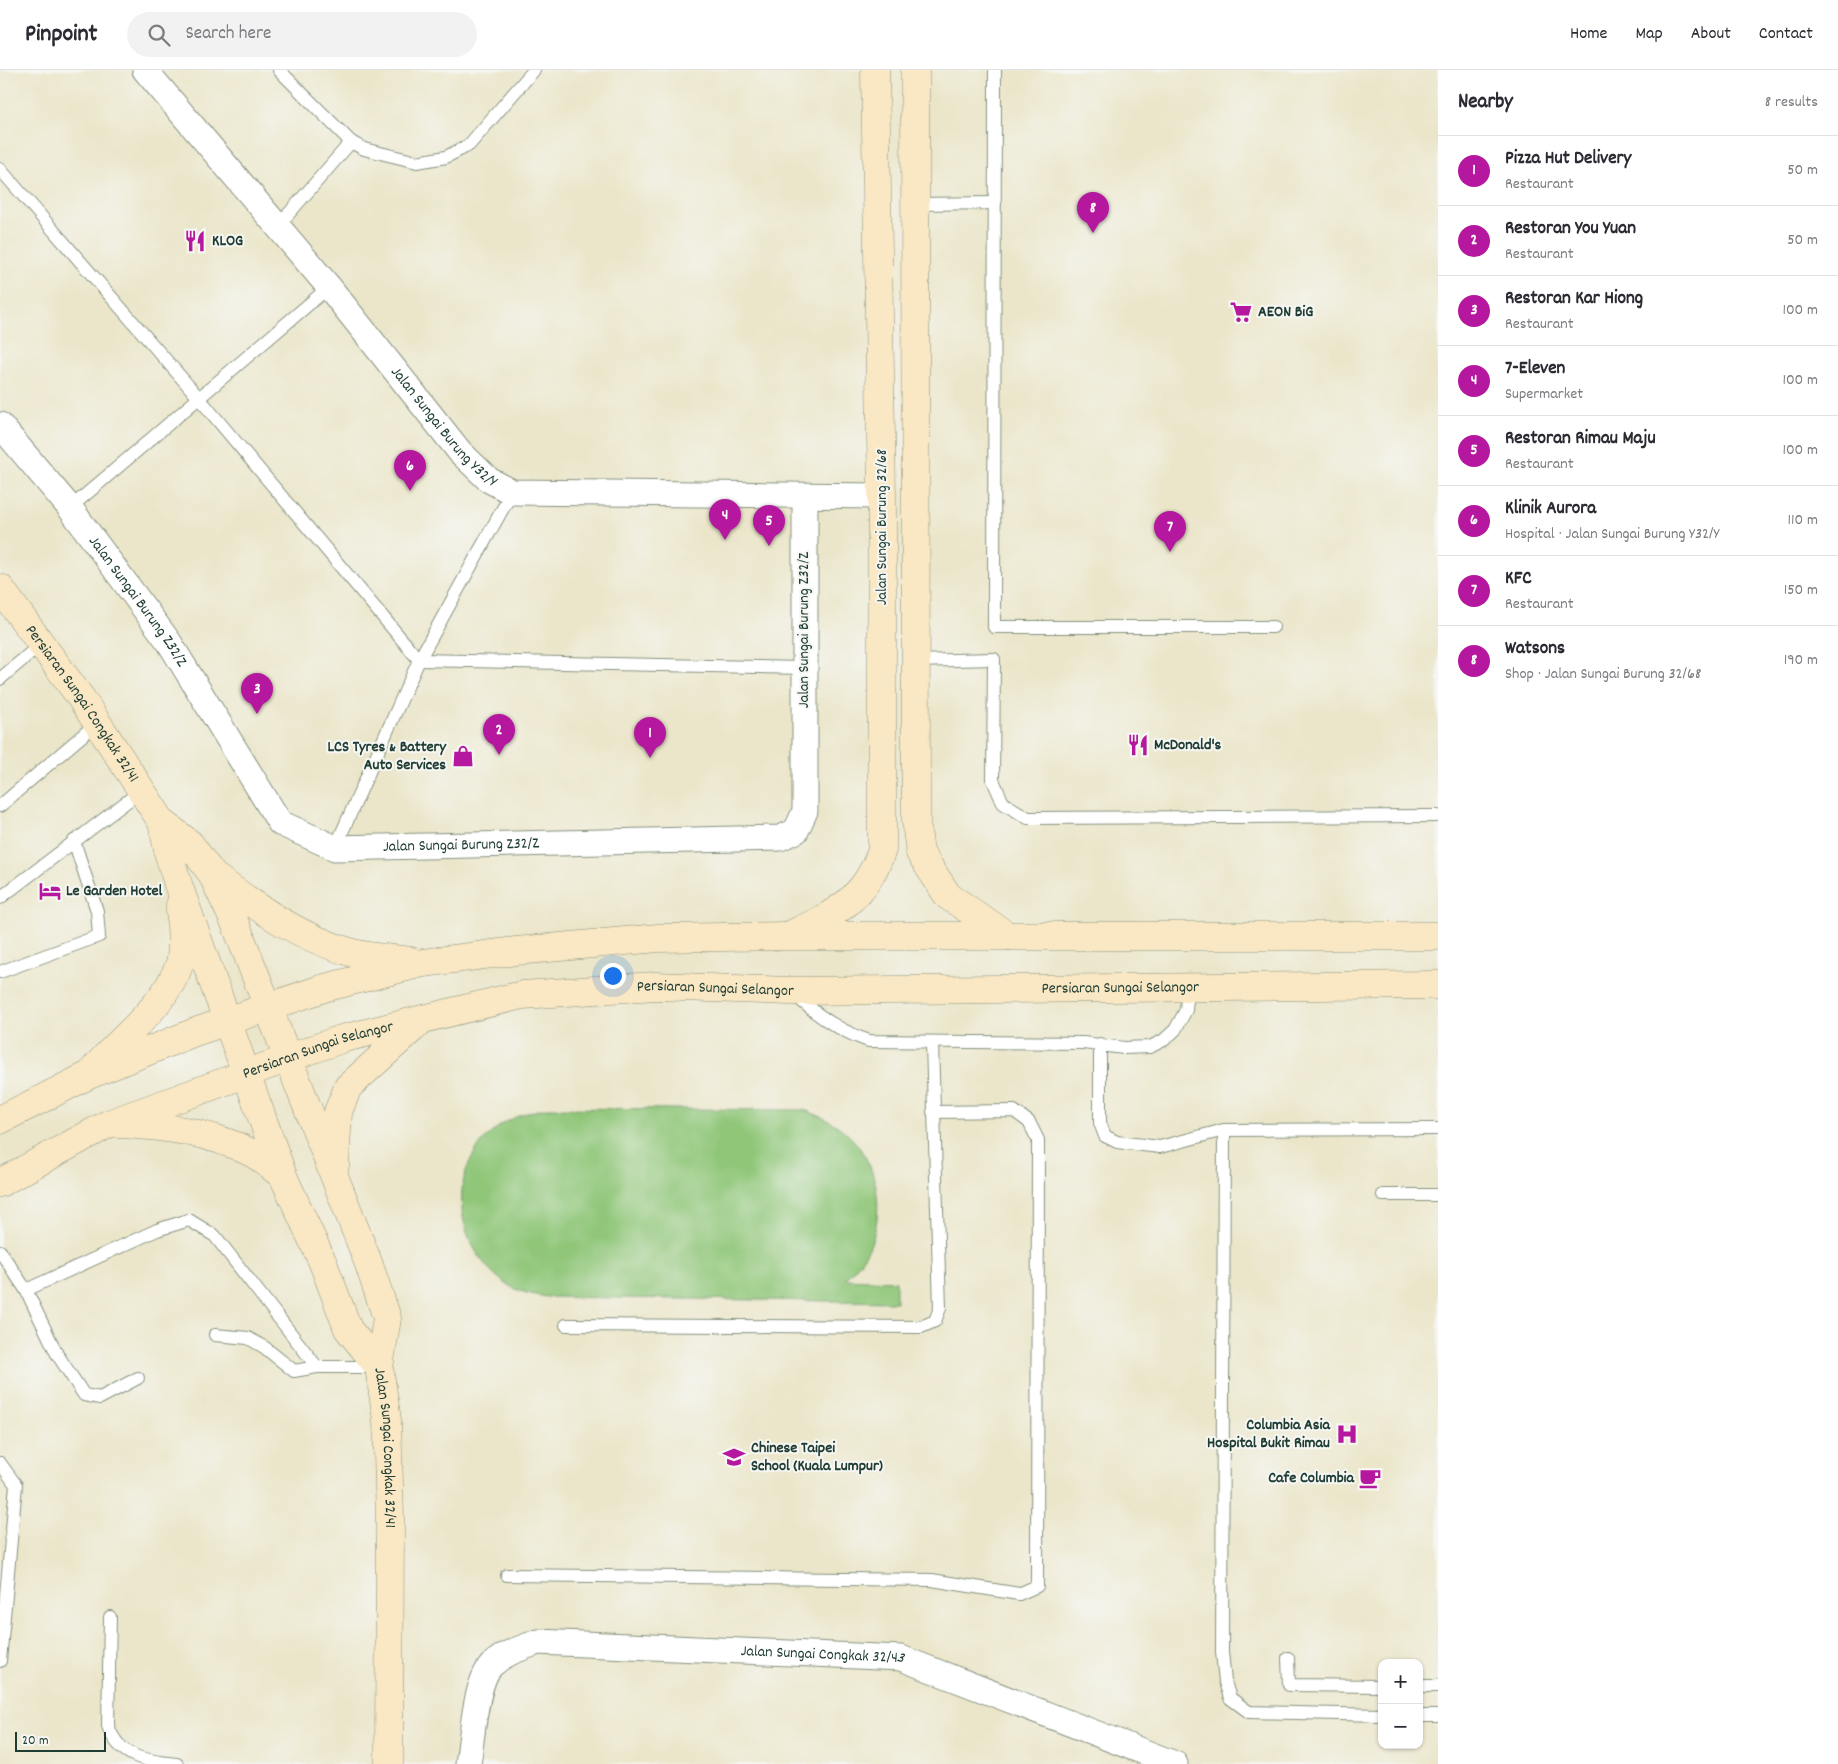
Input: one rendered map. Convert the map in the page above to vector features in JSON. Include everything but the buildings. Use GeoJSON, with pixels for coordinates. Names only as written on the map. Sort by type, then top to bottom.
{"type":"FeatureCollection","features":[{"type":"Feature","properties":{"kind":"main road","name":"Jalan Sungai Burung 32/68"},"geometry":{"type":"LineString","coordinates":[[786,936],[825,918],[846,904],[875,871],[882,850],[882,496],[875,70]]}},
{"type":"Feature","properties":{"kind":"main road","name":"Jalan Sungai Burung 32/68"},"geometry":{"type":"LineString","coordinates":[[915,70],[917,204],[916,822],[920,853],[948,896],[1008,936]]}},
{"type":"Feature","properties":{"kind":"main road"},"geometry":{"type":"LineString","coordinates":[[879,278],[899,220],[917,204]]}},
{"type":"Feature","properties":{"kind":"main road","name":"Persiaran Sungai Congkak 32/41"},"geometry":{"type":"LineString","coordinates":[[0,588],[97,722],[162,822],[190,844],[212,874],[235,923],[288,1058]]}},
{"type":"Feature","properties":{"kind":"main road","name":"Persiaran Sungai Congkak 32/41"},"geometry":{"type":"LineString","coordinates":[[162,822],[169,855],[179,887],[247,1073]]}},
{"type":"Feature","properties":{"kind":"main road"},"geometry":{"type":"LineString","coordinates":[[212,874],[275,920],[315,939],[354,953],[423,963]]}},
{"type":"Feature","properties":{"kind":"main road"},"geometry":{"type":"LineString","coordinates":[[89,1075],[155,1005],[168,987],[180,962],[179,887]]}},
{"type":"Feature","properties":{"kind":"main road"},"geometry":{"type":"LineString","coordinates":[[1318,936],[1438,929]]}},
{"type":"Feature","properties":{"kind":"main road"},"geometry":{"type":"LineString","coordinates":[[0,1120],[89,1075],[227,1021],[324,988],[423,963],[516,950],[658,938],[786,936],[1438,936]]}},
{"type":"Feature","properties":{"kind":"main road","name":"Persiaran Sungai Selangor"},"geometry":{"type":"LineString","coordinates":[[0,1184],[108,1124],[288,1058],[341,1039],[522,995],[655,986],[790,991],[1438,985]]}},
{"type":"Feature","properties":{"kind":"main road"},"geometry":{"type":"LineString","coordinates":[[334,1176],[338,1112],[348,1087],[426,1017]]}},
{"type":"Feature","properties":{"kind":"main road"},"geometry":{"type":"LineString","coordinates":[[288,1058],[387,1318],[379,1367]]}},
{"type":"Feature","properties":{"kind":"main road","name":"Jalan Sungai Congkak 32/41"},"geometry":{"type":"LineString","coordinates":[[247,1073],[284,1176],[323,1263],[348,1329],[379,1367],[387,1420],[390,1518],[389,1764]]}},
{"type":"Feature","properties":{"kind":"main road"},"geometry":{"type":"LineString","coordinates":[[108,1124],[145,1125],[199,1133],[253,1154],[284,1176]]}},
{"type":"Feature","properties":{"kind":"street","name":"Jalan Sungai Burung Y32/Y"},"geometry":{"type":"LineString","coordinates":[[145,70],[330,287],[460,452],[489,480],[512,492],[882,496]]}},
{"type":"Feature","properties":{"kind":"street","name":"Jalan Sungai Burung Z32/Z"},"geometry":{"type":"LineString","coordinates":[[0,425],[70,508],[169,642],[280,823],[334,848],[780,838],[796,831],[805,811],[803,668],[805,496]]}},
{"type":"Feature","properties":{"kind":"street","name":"Jalan Sungai Congkak 32/43"},"geometry":{"type":"LineString","coordinates":[[468,1764],[483,1678],[491,1665],[511,1651],[538,1642],[901,1658],[1175,1764]]}},
{"type":"Feature","properties":{"kind":"lane"},"geometry":{"type":"LineString","coordinates":[[279,70],[351,142],[364,149],[417,162],[446,157],[469,145],[534,70]]}},
{"type":"Feature","properties":{"kind":"lane"},"geometry":{"type":"LineString","coordinates":[[995,70],[994,627],[1274,627]]}},
{"type":"Feature","properties":{"kind":"lane"},"geometry":{"type":"LineString","coordinates":[[278,226],[351,142]]}},
{"type":"Feature","properties":{"kind":"lane"},"geometry":{"type":"LineString","coordinates":[[0,170],[199,398],[419,660],[803,668]]}},
{"type":"Feature","properties":{"kind":"lane"},"geometry":{"type":"LineString","coordinates":[[917,204],[995,203]]}},
{"type":"Feature","properties":{"kind":"lane"},"geometry":{"type":"LineString","coordinates":[[70,508],[330,287]]}},
{"type":"Feature","properties":{"kind":"lane"},"geometry":{"type":"LineString","coordinates":[[334,848],[419,660],[512,492]]}},
{"type":"Feature","properties":{"kind":"lane"},"geometry":{"type":"LineString","coordinates":[[0,679],[41,644]]}},
{"type":"Feature","properties":{"kind":"lane"},"geometry":{"type":"LineString","coordinates":[[915,661],[994,659],[993,780],[1003,803],[1028,818],[1438,816]]}},
{"type":"Feature","properties":{"kind":"lane"},"geometry":{"type":"LineString","coordinates":[[0,806],[97,722]]}},
{"type":"Feature","properties":{"kind":"lane"},"geometry":{"type":"LineString","coordinates":[[0,898],[142,790]]}},
{"type":"Feature","properties":{"kind":"lane"},"geometry":{"type":"LineString","coordinates":[[0,972],[99,936],[97,911],[74,841]]}},
{"type":"Feature","properties":{"kind":"lane"},"geometry":{"type":"LineString","coordinates":[[790,991],[823,1019],[853,1036],[869,1041],[1100,1044],[1124,1048],[1150,1047],[1164,1040],[1175,1030],[1186,1010],[1188,987]]}},
{"type":"Feature","properties":{"kind":"lane"},"geometry":{"type":"LineString","coordinates":[[566,1325],[921,1327],[936,1321],[940,1308],[932,1043]]}},
{"type":"Feature","properties":{"kind":"lane"},"geometry":{"type":"LineString","coordinates":[[1100,1044],[1100,1123],[1106,1136],[1117,1142],[1160,1147],[1224,1130],[1438,1128]]}},
{"type":"Feature","properties":{"kind":"lane"},"geometry":{"type":"LineString","coordinates":[[507,1575],[932,1580],[1019,1594],[1037,1586],[1038,1140],[1029,1122],[1014,1110],[933,1112]]}},
{"type":"Feature","properties":{"kind":"lane"},"geometry":{"type":"LineString","coordinates":[[1224,1130],[1222,1652],[1225,1682],[1230,1698],[1249,1712],[1378,1715]]}},
{"type":"Feature","properties":{"kind":"lane"},"geometry":{"type":"LineString","coordinates":[[1383,1195],[1438,1194]]}},
{"type":"Feature","properties":{"kind":"lane"},"geometry":{"type":"LineString","coordinates":[[26,1290],[157,1230],[188,1220],[215,1236],[317,1367]]}},
{"type":"Feature","properties":{"kind":"lane"},"geometry":{"type":"LineString","coordinates":[[0,1251],[26,1290],[57,1354],[84,1395],[100,1398],[138,1378]]}},
{"type":"Feature","properties":{"kind":"lane"},"geometry":{"type":"LineString","coordinates":[[215,1335],[248,1338],[264,1347],[294,1371],[317,1367],[379,1367]]}},
{"type":"Feature","properties":{"kind":"lane"},"geometry":{"type":"LineString","coordinates":[[0,1464],[16,1485],[0,1661]]}},
{"type":"Feature","properties":{"kind":"lane"},"geometry":{"type":"LineString","coordinates":[[110,1617],[108,1726],[112,1738],[123,1751],[177,1764]]}},
{"type":"Feature","properties":{"kind":"lane"},"geometry":{"type":"LineString","coordinates":[[1288,1658],[1289,1685],[1378,1686]]}},
{"type":"Feature","properties":{"kind":"lane"},"geometry":{"type":"LineString","coordinates":[[1423,1686],[1438,1686]]}},
{"type":"Feature","properties":{"kind":"lane"},"geometry":{"type":"LineString","coordinates":[[1423,1716],[1438,1716]]}},
{"type":"Feature","properties":{"kind":"green space"},"geometry":{"type":"Polygon","coordinates":[[[547,1108],[804,1110],[830,1121],[855,1142],[864,1155],[871,1169],[878,1199],[875,1231],[868,1251],[845,1279],[896,1281],[896,1302],[547,1297],[515,1289],[505,1283],[486,1266],[473,1246],[464,1224],[462,1200],[464,1178],[473,1156],[487,1137],[508,1121],[527,1113],[547,1108]]]}},
{"type":"Feature","properties":{"kind":"place","name":"Watsons"},"geometry":{"type":"Point","coordinates":[1093,233]}},
{"type":"Feature","properties":{"kind":"place","name":"KLOG"},"geometry":{"type":"Point","coordinates":[195,241]}},
{"type":"Feature","properties":{"kind":"place","name":"AEON BiG"},"geometry":{"type":"Point","coordinates":[1241,312]}},
{"type":"Feature","properties":{"kind":"place","name":"Klinik Aurora"},"geometry":{"type":"Point","coordinates":[410,491]}},
{"type":"Feature","properties":{"kind":"place","name":"7-Eleven"},"geometry":{"type":"Point","coordinates":[725,540]}},
{"type":"Feature","properties":{"kind":"place","name":"Restoran Rimau Maju"},"geometry":{"type":"Point","coordinates":[769,546]}},
{"type":"Feature","properties":{"kind":"place","name":"KFC"},"geometry":{"type":"Point","coordinates":[1170,552]}},
{"type":"Feature","properties":{"kind":"place","name":"Restoran Kar Hiong"},"geometry":{"type":"Point","coordinates":[257,714]}},
{"type":"Feature","properties":{"kind":"place","name":"McDonald's"},"geometry":{"type":"Point","coordinates":[1138,745]}},
{"type":"Feature","properties":{"kind":"place","name":"Restoran You Yuan"},"geometry":{"type":"Point","coordinates":[499,755]}},
{"type":"Feature","properties":{"kind":"place","name":"LCS Tyres & Battery Auto Services"},"geometry":{"type":"Point","coordinates":[463,756]}},
{"type":"Feature","properties":{"kind":"place","name":"Pizza Hut Delivery"},"geometry":{"type":"Point","coordinates":[650,758]}},
{"type":"Feature","properties":{"kind":"place","name":"Le Garden Hotel"},"geometry":{"type":"Point","coordinates":[50,891]}},
{"type":"Feature","properties":{"kind":"place","name":"Columbia Asia Hospital Bukit Rimau"},"geometry":{"type":"Point","coordinates":[1347,1434]}},
{"type":"Feature","properties":{"kind":"place","name":"Chinese Taipei School (Kuala Lumpur)"},"geometry":{"type":"Point","coordinates":[734,1457]}},
{"type":"Feature","properties":{"kind":"place","name":"Cafe Columbia"},"geometry":{"type":"Point","coordinates":[1370,1478]}}]}
